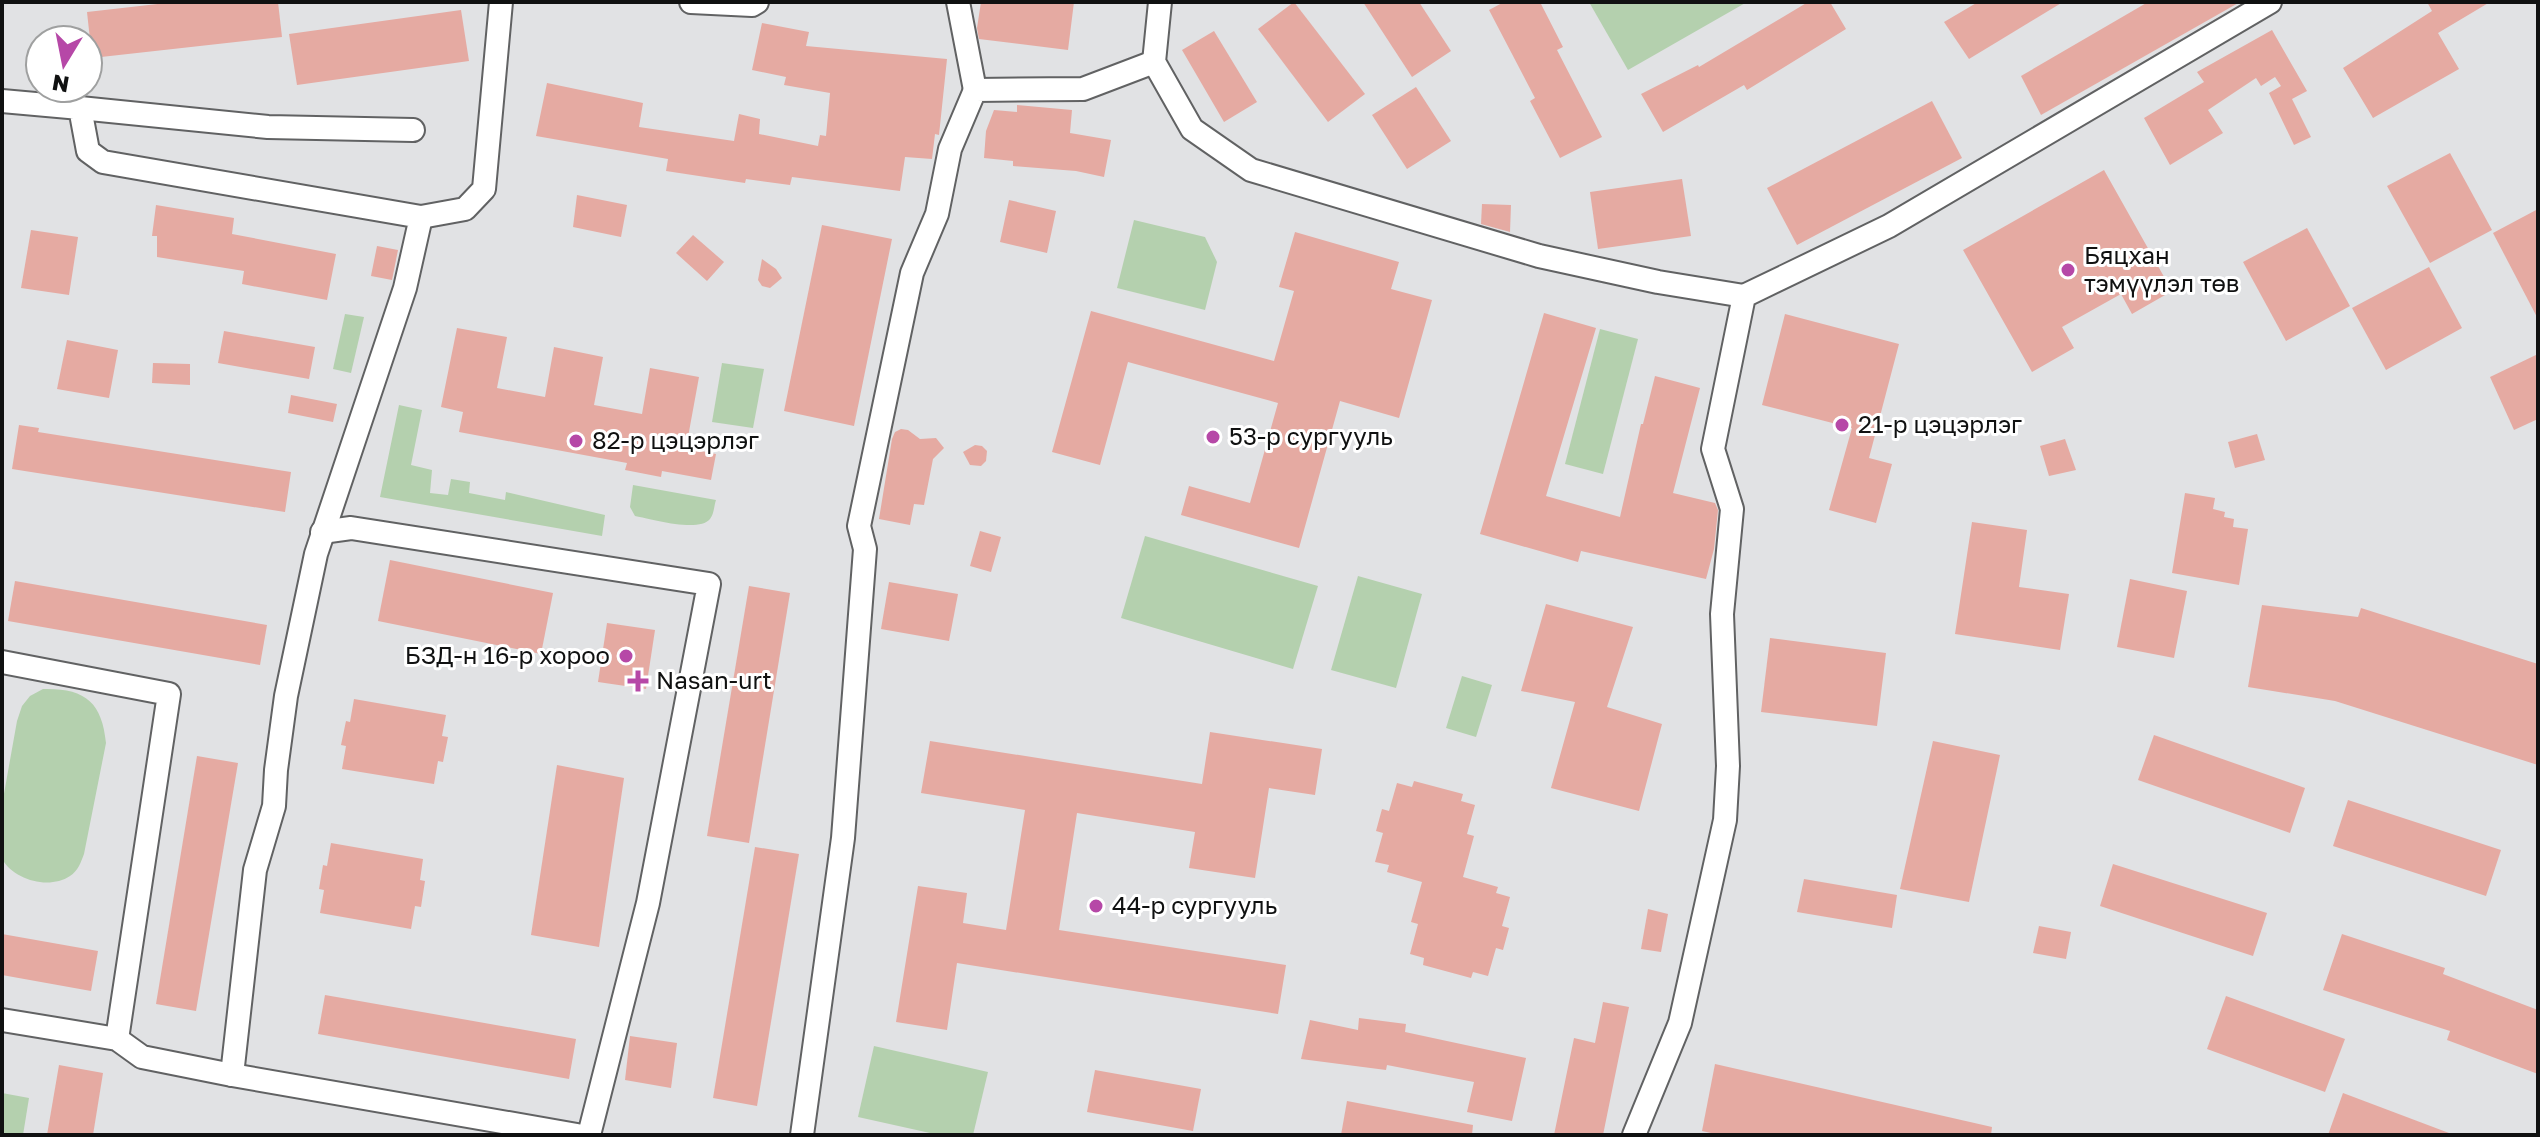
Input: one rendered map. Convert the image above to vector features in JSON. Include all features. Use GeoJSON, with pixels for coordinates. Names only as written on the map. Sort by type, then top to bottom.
{"type":"FeatureCollection","features":[{"type":"Feature","properties":{"kind":"street"},"geometry":{"type":"LineString","coordinates":[[80,108],[88,151],[103,162],[421,217],[465,209],[484,189],[501,2]]}},
{"type":"Feature","properties":{"kind":"street"},"geometry":{"type":"LineString","coordinates":[[691,2],[752,5],[757,2]]}},
{"type":"Feature","properties":{"kind":"street"},"geometry":{"type":"LineString","coordinates":[[802,1135],[843,838],[865,549],[859,526],[912,273],[937,214],[950,149],[975,90],[958,2]]}},
{"type":"Feature","properties":{"kind":"street"},"geometry":{"type":"LineString","coordinates":[[1160,2],[1154,62],[1192,129],[1251,170],[1539,256],[1658,282],[1744,296],[1889,226],[2270,2]]}},
{"type":"Feature","properties":{"kind":"street"},"geometry":{"type":"LineString","coordinates":[[975,90],[1083,89],[1154,62]]}},
{"type":"Feature","properties":{"kind":"street"},"geometry":{"type":"LineString","coordinates":[[2,101],[268,127],[413,130]]}},
{"type":"Feature","properties":{"kind":"street"},"geometry":{"type":"LineString","coordinates":[[232,1075],[255,870],[274,806],[286,696],[322,532],[405,288],[421,217]]}},
{"type":"Feature","properties":{"kind":"street"},"geometry":{"type":"LineString","coordinates":[[1634,1135],[1680,1023],[1725,820],[1728,766],[1722,614],[1732,509],[1713,449],[1744,296]]}},
{"type":"Feature","properties":{"kind":"street"},"geometry":{"type":"LineString","coordinates":[[322,532],[351,528],[709,584],[648,903],[589,1135]]}},
{"type":"Feature","properties":{"kind":"street"},"geometry":{"type":"LineString","coordinates":[[2,662],[169,694],[117,1039]]}},
{"type":"Feature","properties":{"kind":"street"},"geometry":{"type":"LineString","coordinates":[[2,1020],[117,1039],[142,1057],[232,1075],[577,1135]]}},
{"type":"Feature","properties":{"kind":"green space"},"geometry":{"type":"Polygon","coordinates":[[[1589,2],[1747,2],[1628,70],[1589,2]]]}},
{"type":"Feature","properties":{"kind":"green space"},"geometry":{"type":"Polygon","coordinates":[[[1134,220],[1205,237],[1217,262],[1205,310],[1117,288],[1134,220]]]}},
{"type":"Feature","properties":{"kind":"green space"},"geometry":{"type":"Polygon","coordinates":[[[345,314],[364,317],[351,373],[333,369],[345,314]]]}},
{"type":"Feature","properties":{"kind":"green space"},"geometry":{"type":"Polygon","coordinates":[[[1600,329],[1638,339],[1603,474],[1565,464],[1600,329]]]}},
{"type":"Feature","properties":{"kind":"green space"},"geometry":{"type":"Polygon","coordinates":[[[722,363],[764,369],[753,428],[712,422],[722,363]]]}},
{"type":"Feature","properties":{"kind":"green space"},"geometry":{"type":"Polygon","coordinates":[[[399,405],[422,410],[411,465],[432,470],[430,493],[448,495],[451,479],[470,482],[469,493],[505,500],[506,492],[605,515],[602,536],[380,497],[399,405]]]}},
{"type":"Feature","properties":{"kind":"green space"},"geometry":{"type":"Polygon","coordinates":[[[633,485],[716,500],[712,515],[704,523],[696,525],[635,516],[630,507],[633,485]]]}},
{"type":"Feature","properties":{"kind":"green space"},"geometry":{"type":"Polygon","coordinates":[[[1145,536],[1318,586],[1293,669],[1121,618],[1145,536]]]}},
{"type":"Feature","properties":{"kind":"green space"},"geometry":{"type":"Polygon","coordinates":[[[1358,576],[1422,594],[1396,688],[1331,670],[1358,576]]]}},
{"type":"Feature","properties":{"kind":"green space"},"geometry":{"type":"Polygon","coordinates":[[[1462,676],[1492,685],[1476,737],[1446,728],[1462,676]]]}},
{"type":"Feature","properties":{"kind":"green space"},"geometry":{"type":"Polygon","coordinates":[[[43,689],[70,691],[89,700],[100,717],[106,743],[83,857],[73,874],[52,882],[23,877],[2,859],[2,805],[17,721],[22,706],[30,696],[43,689]]]}},
{"type":"Feature","properties":{"kind":"green space"},"geometry":{"type":"Polygon","coordinates":[[[874,1046],[988,1072],[973,1135],[939,1135],[858,1117],[874,1046]]]}},
{"type":"Feature","properties":{"kind":"green space"},"geometry":{"type":"Polygon","coordinates":[[[2,1093],[29,1098],[23,1135],[2,1135],[2,1093]]]}},
{"type":"Feature","properties":{"kind":"building"},"geometry":{"type":"Polygon","coordinates":[[[175,2],[278,2],[282,37],[104,57],[104,24],[88,24],[87,12],[175,2]]]}},
{"type":"Feature","properties":{"kind":"building"},"geometry":{"type":"Polygon","coordinates":[[[981,2],[1074,2],[1068,50],[979,39],[977,28],[981,2]]]}},
{"type":"Feature","properties":{"kind":"building"},"geometry":{"type":"Polygon","coordinates":[[[1294,2],[1365,94],[1328,122],[1258,29],[1294,2]]]}},
{"type":"Feature","properties":{"kind":"building"},"geometry":{"type":"Polygon","coordinates":[[[1363,2],[1419,2],[1451,51],[1412,77],[1363,2]]]}},
{"type":"Feature","properties":{"kind":"building"},"geometry":{"type":"Polygon","coordinates":[[[1504,2],[1540,2],[1563,47],[1557,50],[1602,137],[1560,158],[1530,101],[1535,98],[1489,10],[1504,2]]]}},
{"type":"Feature","properties":{"kind":"building"},"geometry":{"type":"Polygon","coordinates":[[[1808,2],[1830,2],[1846,29],[1747,90],[1744,85],[1663,132],[1641,94],[1699,67],[1808,2]]]}},
{"type":"Feature","properties":{"kind":"building"},"geometry":{"type":"Polygon","coordinates":[[[1978,2],[2063,2],[1969,59],[1944,22],[1978,2]]]}},
{"type":"Feature","properties":{"kind":"building"},"geometry":{"type":"Polygon","coordinates":[[[2148,2],[2240,2],[2041,115],[2021,76],[2148,2]]]}},
{"type":"Feature","properties":{"kind":"building"},"geometry":{"type":"Polygon","coordinates":[[[2427,2],[2490,2],[2438,33],[2459,69],[2373,118],[2343,68],[2432,11],[2427,2]]]}},
{"type":"Feature","properties":{"kind":"building"},"geometry":{"type":"Polygon","coordinates":[[[461,10],[469,61],[297,85],[289,34],[461,10]]]}},
{"type":"Feature","properties":{"kind":"building"},"geometry":{"type":"Polygon","coordinates":[[[762,23],[809,32],[806,46],[947,59],[939,135],[935,134],[932,159],[905,157],[900,191],[792,177],[790,185],[746,179],[745,183],[666,171],[668,159],[536,136],[547,83],[643,103],[639,127],[734,141],[739,114],[760,119],[759,134],[818,146],[820,135],[826,136],[830,93],[784,85],[786,77],[752,70],[762,23]]]}},
{"type":"Feature","properties":{"kind":"building"},"geometry":{"type":"Polygon","coordinates":[[[2272,30],[2307,91],[2292,99],[2311,137],[2294,145],[2269,93],[2281,86],[2275,77],[2261,86],[2256,78],[2208,110],[2223,133],[2170,165],[2144,118],[2204,82],[2197,72],[2272,30]]]}},
{"type":"Feature","properties":{"kind":"building"},"geometry":{"type":"Polygon","coordinates":[[[1214,31],[1257,102],[1224,122],[1182,50],[1214,31]]]}},
{"type":"Feature","properties":{"kind":"building"},"geometry":{"type":"Polygon","coordinates":[[[1416,87],[1451,141],[1407,169],[1372,115],[1416,87]]]}},
{"type":"Feature","properties":{"kind":"building"},"geometry":{"type":"Polygon","coordinates":[[[1932,101],[1962,158],[1797,245],[1767,188],[1932,101]]]}},
{"type":"Feature","properties":{"kind":"building"},"geometry":{"type":"Polygon","coordinates":[[[1017,105],[1072,110],[1070,133],[1111,140],[1104,177],[1076,171],[1013,166],[1013,161],[984,158],[986,131],[994,110],[1017,112],[1017,105]]]}},
{"type":"Feature","properties":{"kind":"building"},"geometry":{"type":"Polygon","coordinates":[[[2450,153],[2492,230],[2430,263],[2387,186],[2450,153]]]}},
{"type":"Feature","properties":{"kind":"building","name":"Бяцхан тэмүүлэл төв"},"geometry":{"type":"Polygon","coordinates":[[[2104,170],[2172,291],[2132,314],[2121,294],[2062,327],[2074,348],[2032,372],[1963,250],[2104,170]]]}},
{"type":"Feature","properties":{"kind":"building"},"geometry":{"type":"Polygon","coordinates":[[[1682,179],[1691,236],[1598,249],[1590,192],[1682,179]]]}},
{"type":"Feature","properties":{"kind":"building"},"geometry":{"type":"Polygon","coordinates":[[[577,195],[627,205],[621,237],[573,227],[577,195]]]}},
{"type":"Feature","properties":{"kind":"building"},"geometry":{"type":"Polygon","coordinates":[[[1009,200],[1056,211],[1047,253],[1000,242],[1009,200]]]}},
{"type":"Feature","properties":{"kind":"building"},"geometry":{"type":"Polygon","coordinates":[[[1482,204],[1511,205],[1510,232],[1481,224],[1482,204]]]}},
{"type":"Feature","properties":{"kind":"building"},"geometry":{"type":"Polygon","coordinates":[[[156,205],[234,218],[232,234],[336,254],[327,300],[242,284],[244,271],[157,257],[157,236],[152,236],[156,205]]]}},
{"type":"Feature","properties":{"kind":"building"},"geometry":{"type":"Polygon","coordinates":[[[2538,209],[2538,319],[2493,233],[2538,209]]]}},
{"type":"Feature","properties":{"kind":"building"},"geometry":{"type":"Polygon","coordinates":[[[822,225],[892,239],[854,426],[784,411],[822,225]]]}},
{"type":"Feature","properties":{"kind":"building"},"geometry":{"type":"Polygon","coordinates":[[[2307,228],[2350,306],[2286,341],[2243,262],[2307,228]]]}},
{"type":"Feature","properties":{"kind":"building"},"geometry":{"type":"Polygon","coordinates":[[[31,230],[78,237],[69,295],[21,288],[31,230]]]}},
{"type":"Feature","properties":{"kind":"building"},"geometry":{"type":"Polygon","coordinates":[[[1295,232],[1399,262],[1391,289],[1432,300],[1399,418],[1340,401],[1299,548],[1181,515],[1189,486],[1250,503],[1278,403],[1128,362],[1100,465],[1052,452],[1091,311],[1274,361],[1294,291],[1279,287],[1295,232]]]}},
{"type":"Feature","properties":{"kind":"building"},"geometry":{"type":"Polygon","coordinates":[[[693,235],[724,262],[707,281],[676,253],[693,235]]]}},
{"type":"Feature","properties":{"kind":"building"},"geometry":{"type":"Polygon","coordinates":[[[377,246],[398,250],[392,280],[371,276],[377,246]]]}},
{"type":"Feature","properties":{"kind":"building"},"geometry":{"type":"Polygon","coordinates":[[[762,259],[782,278],[770,288],[762,286],[758,280],[762,259]]]}},
{"type":"Feature","properties":{"kind":"building"},"geometry":{"type":"Polygon","coordinates":[[[2429,267],[2462,328],[2386,370],[2352,308],[2429,267]]]}},
{"type":"Feature","properties":{"kind":"building"},"geometry":{"type":"Polygon","coordinates":[[[1544,313],[1596,328],[1546,496],[1620,517],[1655,376],[1700,388],[1673,493],[1715,503],[1718,510],[1714,549],[1706,579],[1581,551],[1578,562],[1480,534],[1544,313]]]}},
{"type":"Feature","properties":{"kind":"building"},"geometry":{"type":"Polygon","coordinates":[[[1785,314],[1899,344],[1869,458],[1892,464],[1876,523],[1829,510],[1852,428],[1762,405],[1785,314]]]}},
{"type":"Feature","properties":{"kind":"building"},"geometry":{"type":"Polygon","coordinates":[[[457,328],[507,337],[497,388],[545,397],[554,347],[603,357],[594,405],[642,414],[650,368],[699,377],[686,448],[716,454],[711,480],[662,471],[661,477],[625,470],[627,463],[459,432],[463,412],[441,407],[457,328]]]}},
{"type":"Feature","properties":{"kind":"building"},"geometry":{"type":"Polygon","coordinates":[[[224,331],[315,347],[309,379],[218,363],[224,331]]]}},
{"type":"Feature","properties":{"kind":"building"},"geometry":{"type":"Polygon","coordinates":[[[67,340],[118,350],[109,398],[57,389],[67,340]]]}},
{"type":"Feature","properties":{"kind":"building"},"geometry":{"type":"Polygon","coordinates":[[[2538,354],[2538,419],[2514,430],[2490,377],[2538,354]]]}},
{"type":"Feature","properties":{"kind":"building"},"geometry":{"type":"Polygon","coordinates":[[[153,363],[190,364],[190,385],[152,383],[153,363]]]}},
{"type":"Feature","properties":{"kind":"building"},"geometry":{"type":"Polygon","coordinates":[[[291,395],[337,404],[333,422],[288,413],[291,395]]]}},
{"type":"Feature","properties":{"kind":"building"},"geometry":{"type":"Polygon","coordinates":[[[19,425],[39,428],[38,432],[291,472],[285,512],[12,469],[19,425]]]}},
{"type":"Feature","properties":{"kind":"building"},"geometry":{"type":"Polygon","coordinates":[[[901,429],[920,439],[936,438],[944,448],[933,459],[924,505],[914,504],[910,525],[879,519],[892,439],[895,432],[901,429]]]}},
{"type":"Feature","properties":{"kind":"building"},"geometry":{"type":"Polygon","coordinates":[[[2257,434],[2265,460],[2235,468],[2228,442],[2257,434]]]}},
{"type":"Feature","properties":{"kind":"building"},"geometry":{"type":"Polygon","coordinates":[[[2065,439],[2076,470],[2049,476],[2040,446],[2065,439]]]}},
{"type":"Feature","properties":{"kind":"building"},"geometry":{"type":"Polygon","coordinates":[[[975,445],[987,451],[986,461],[981,466],[970,465],[963,452],[975,445]]]}},
{"type":"Feature","properties":{"kind":"building"},"geometry":{"type":"Polygon","coordinates":[[[2185,493],[2215,498],[2213,509],[2225,512],[2224,517],[2234,519],[2233,527],[2248,529],[2239,585],[2172,573],[2185,493]]]}},
{"type":"Feature","properties":{"kind":"building"},"geometry":{"type":"Polygon","coordinates":[[[1972,522],[2027,530],[2019,587],[2069,594],[2060,650],[1955,634],[1972,522]]]}},
{"type":"Feature","properties":{"kind":"building"},"geometry":{"type":"Polygon","coordinates":[[[980,531],[1001,537],[991,572],[970,566],[980,531]]]}},
{"type":"Feature","properties":{"kind":"building"},"geometry":{"type":"Polygon","coordinates":[[[390,560],[553,593],[541,654],[378,621],[390,560]]]}},
{"type":"Feature","properties":{"kind":"building"},"geometry":{"type":"Polygon","coordinates":[[[2130,579],[2187,591],[2174,658],[2117,647],[2130,579]]]}},
{"type":"Feature","properties":{"kind":"building"},"geometry":{"type":"Polygon","coordinates":[[[15,581],[267,625],[260,665],[8,621],[15,581]]]}},
{"type":"Feature","properties":{"kind":"building"},"geometry":{"type":"Polygon","coordinates":[[[889,582],[958,594],[949,641],[881,629],[889,582]]]}},
{"type":"Feature","properties":{"kind":"building"},"geometry":{"type":"Polygon","coordinates":[[[749,586],[790,593],[749,843],[707,836],[749,586]]]}},
{"type":"Feature","properties":{"kind":"building"},"geometry":{"type":"Polygon","coordinates":[[[1546,604],[1633,627],[1607,707],[1662,724],[1639,811],[1551,788],[1575,702],[1521,691],[1546,604]]]}},
{"type":"Feature","properties":{"kind":"building"},"geometry":{"type":"Polygon","coordinates":[[[2262,605],[2358,617],[2361,608],[2538,664],[2538,765],[2335,701],[2248,687],[2262,605]]]}},
{"type":"Feature","properties":{"kind":"building","name":"БЗД-н 16-р хороо"},"geometry":{"type":"Polygon","coordinates":[[[607,623],[655,630],[646,689],[598,682],[607,623]]]}},
{"type":"Feature","properties":{"kind":"building"},"geometry":{"type":"Polygon","coordinates":[[[1770,638],[1886,653],[1877,726],[1761,712],[1770,638]]]}},
{"type":"Feature","properties":{"kind":"building"},"geometry":{"type":"Polygon","coordinates":[[[354,699],[446,715],[442,736],[448,737],[443,762],[438,761],[434,784],[342,769],[346,746],[341,745],[346,721],[350,722],[354,699]]]}},
{"type":"Feature","properties":{"kind":"building"},"geometry":{"type":"Polygon","coordinates":[[[1210,732],[1322,749],[1315,795],[1269,788],[1255,878],[1189,868],[1195,832],[1077,813],[1059,930],[1286,965],[1278,1014],[957,963],[947,1030],[896,1022],[918,886],[967,893],[963,923],[1006,930],[1025,810],[921,793],[930,741],[1202,784],[1210,732]]]}},
{"type":"Feature","properties":{"kind":"building"},"geometry":{"type":"Polygon","coordinates":[[[2154,735],[2305,788],[2290,833],[2138,780],[2154,735]]]}},
{"type":"Feature","properties":{"kind":"building"},"geometry":{"type":"Polygon","coordinates":[[[1933,741],[2000,755],[1969,902],[1900,889],[1933,741]]]}},
{"type":"Feature","properties":{"kind":"building"},"geometry":{"type":"Polygon","coordinates":[[[197,756],[238,763],[196,1011],[156,1004],[197,756]]]}},
{"type":"Feature","properties":{"kind":"building"},"geometry":{"type":"Polygon","coordinates":[[[557,765],[624,778],[599,947],[531,935],[557,765]]]}},
{"type":"Feature","properties":{"kind":"building"},"geometry":{"type":"Polygon","coordinates":[[[1414,781],[1463,794],[1461,801],[1475,805],[1467,834],[1474,836],[1463,877],[1498,887],[1496,893],[1510,897],[1502,926],[1509,928],[1503,950],[1496,948],[1488,976],[1473,972],[1471,978],[1423,965],[1424,958],[1410,954],[1418,924],[1411,922],[1422,882],[1387,872],[1389,865],[1375,862],[1383,833],[1376,831],[1382,809],[1389,811],[1397,783],[1412,787],[1414,781]]]}},
{"type":"Feature","properties":{"kind":"building"},"geometry":{"type":"Polygon","coordinates":[[[2348,800],[2501,850],[2486,896],[2333,846],[2348,800]]]}},
{"type":"Feature","properties":{"kind":"building"},"geometry":{"type":"Polygon","coordinates":[[[331,843],[423,859],[420,880],[425,881],[421,907],[415,906],[411,929],[320,913],[324,890],[319,889],[331,843]]]}},
{"type":"Feature","properties":{"kind":"building"},"geometry":{"type":"Polygon","coordinates":[[[755,847],[799,854],[757,1106],[713,1098],[755,847]]]}},
{"type":"Feature","properties":{"kind":"building"},"geometry":{"type":"Polygon","coordinates":[[[2113,864],[2267,913],[2253,956],[2100,906],[2113,864]]]}},
{"type":"Feature","properties":{"kind":"building"},"geometry":{"type":"Polygon","coordinates":[[[1804,879],[1897,895],[1892,928],[1797,912],[1804,879]]]}},
{"type":"Feature","properties":{"kind":"building"},"geometry":{"type":"Polygon","coordinates":[[[1648,909],[1668,914],[1661,952],[1641,949],[1648,909]]]}},
{"type":"Feature","properties":{"kind":"building"},"geometry":{"type":"Polygon","coordinates":[[[2039,926],[2071,932],[2066,959],[2033,953],[2039,926]]]}},
{"type":"Feature","properties":{"kind":"building"},"geometry":{"type":"Polygon","coordinates":[[[2,934],[98,951],[91,991],[2,975],[2,934]]]}},
{"type":"Feature","properties":{"kind":"building"},"geometry":{"type":"Polygon","coordinates":[[[2342,934],[2445,968],[2443,974],[2538,1010],[2538,1074],[2447,1040],[2450,1031],[2323,990],[2342,934]]]}},
{"type":"Feature","properties":{"kind":"building"},"geometry":{"type":"Polygon","coordinates":[[[325,995],[576,1039],[569,1079],[318,1034],[325,995]]]}},
{"type":"Feature","properties":{"kind":"building"},"geometry":{"type":"Polygon","coordinates":[[[2226,996],[2345,1039],[2325,1092],[2207,1049],[2226,996]]]}},
{"type":"Feature","properties":{"kind":"building"},"geometry":{"type":"Polygon","coordinates":[[[1603,1002],[1629,1007],[1603,1135],[1554,1135],[1574,1038],[1595,1043],[1603,1002]]]}},
{"type":"Feature","properties":{"kind":"building"},"geometry":{"type":"Polygon","coordinates":[[[1359,1018],[1406,1024],[1405,1032],[1526,1058],[1512,1121],[1467,1112],[1474,1082],[1387,1065],[1386,1070],[1301,1059],[1310,1020],[1358,1030],[1359,1018]]]}},
{"type":"Feature","properties":{"kind":"building"},"geometry":{"type":"Polygon","coordinates":[[[630,1036],[677,1043],[671,1088],[625,1080],[630,1036]]]}},
{"type":"Feature","properties":{"kind":"building"},"geometry":{"type":"Polygon","coordinates":[[[1715,1064],[1992,1127],[1991,1135],[1720,1135],[1702,1131],[1715,1064]]]}},
{"type":"Feature","properties":{"kind":"building"},"geometry":{"type":"Polygon","coordinates":[[[59,1065],[103,1073],[93,1135],[47,1135],[59,1065]]]}},
{"type":"Feature","properties":{"kind":"building"},"geometry":{"type":"Polygon","coordinates":[[[1095,1070],[1201,1089],[1193,1131],[1087,1112],[1095,1070]]]}},
{"type":"Feature","properties":{"kind":"building"},"geometry":{"type":"Polygon","coordinates":[[[2343,1093],[2449,1133],[2449,1135],[2328,1135],[2343,1093]]]}},
{"type":"Feature","properties":{"kind":"building"},"geometry":{"type":"Polygon","coordinates":[[[1347,1101],[1473,1125],[1472,1135],[1341,1135],[1347,1101]]]}},
{"type":"Feature","properties":{"kind":"place","name":"Бяцхан тэмүүлэл төв"},"geometry":{"type":"Point","coordinates":[2068,270]}},
{"type":"Feature","properties":{"kind":"place","name":"21-р цэцэрлэг"},"geometry":{"type":"Point","coordinates":[1842,425]}},
{"type":"Feature","properties":{"kind":"place","name":"53-р сургууль"},"geometry":{"type":"Point","coordinates":[1213,437]}},
{"type":"Feature","properties":{"kind":"place","name":"82-р цэцэрлэг"},"geometry":{"type":"Point","coordinates":[576,441]}},
{"type":"Feature","properties":{"kind":"place","name":"БЗД-н 16-р хороо"},"geometry":{"type":"Point","coordinates":[626,656]}},
{"type":"Feature","properties":{"kind":"place","name":"Nasan-urt"},"geometry":{"type":"Point","coordinates":[638,681]}},
{"type":"Feature","properties":{"kind":"place","name":"44-р сургууль"},"geometry":{"type":"Point","coordinates":[1096,906]}}]}
